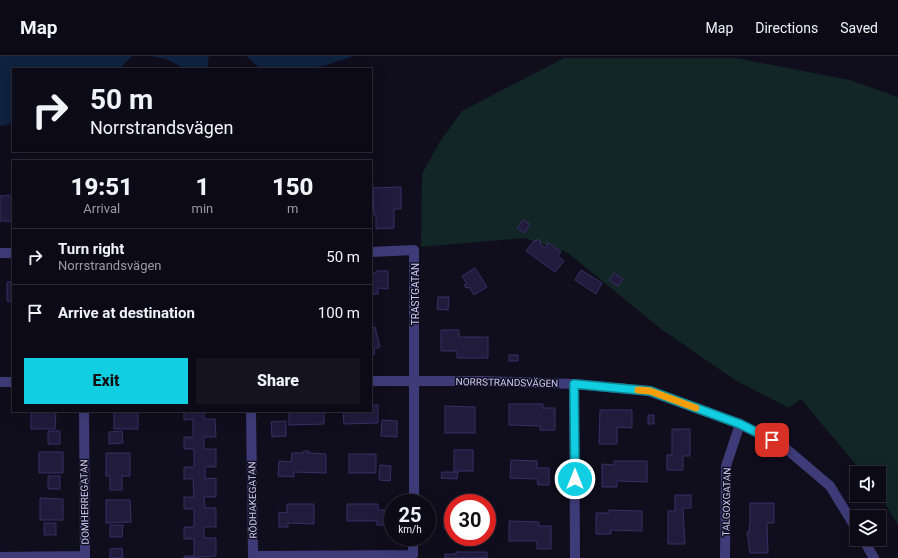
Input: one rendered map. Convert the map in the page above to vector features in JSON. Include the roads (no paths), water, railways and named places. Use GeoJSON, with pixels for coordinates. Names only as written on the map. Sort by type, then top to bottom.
{"type":"FeatureCollection","features":[{"type":"Feature","properties":{"kind":"street","name":"TRASTGATAN"},"geometry":{"type":"LineString","coordinates":[[372,252],[414,250],[415,381]]}},
{"type":"Feature","properties":{"kind":"street"},"geometry":{"type":"LineString","coordinates":[[0,253],[12,253]]}},
{"type":"Feature","properties":{"kind":"street","name":"NORRSTRANDSVÄGEN"},"geometry":{"type":"LineString","coordinates":[[372,381],[483,380],[574,384],[650,391],[740,424],[783,446],[830,486],[850,519]]}},
{"type":"Feature","properties":{"kind":"street"},"geometry":{"type":"LineString","coordinates":[[414,494],[415,381]]}},
{"type":"Feature","properties":{"kind":"street"},"geometry":{"type":"LineString","coordinates":[[0,382],[12,382]]}},
{"type":"Feature","properties":{"kind":"street"},"geometry":{"type":"LineString","coordinates":[[574,384],[575,558]]}},
{"type":"Feature","properties":{"kind":"street","name":"DOMHERREGATAN"},"geometry":{"type":"LineString","coordinates":[[0,557],[85,556],[84,412]]}},
{"type":"Feature","properties":{"kind":"street","name":"RÖDHAKEGATAN"},"geometry":{"type":"LineString","coordinates":[[251,412],[253,556],[413,555],[413,546]]}},
{"type":"Feature","properties":{"kind":"street","name":"TALGOXGATAN"},"geometry":{"type":"LineString","coordinates":[[725,558],[726,466],[740,424]]}},
{"type":"Feature","properties":{"kind":"street"},"geometry":{"type":"LineString","coordinates":[[867,546],[874,558]]}},
{"type":"Feature","properties":{"kind":"water"},"geometry":{"type":"Polygon","coordinates":[[[0,56],[132,56],[120,68],[12,68],[12,123],[0,126],[0,56]]]}},
{"type":"Feature","properties":{"kind":"water"},"geometry":{"type":"Polygon","coordinates":[[[150,56],[209,56],[207,68],[184,68],[166,59],[150,56]]]}},
{"type":"Feature","properties":{"kind":"water"},"geometry":{"type":"Polygon","coordinates":[[[246,56],[351,56],[323,66],[308,68],[260,68],[246,56]]]}}]}
